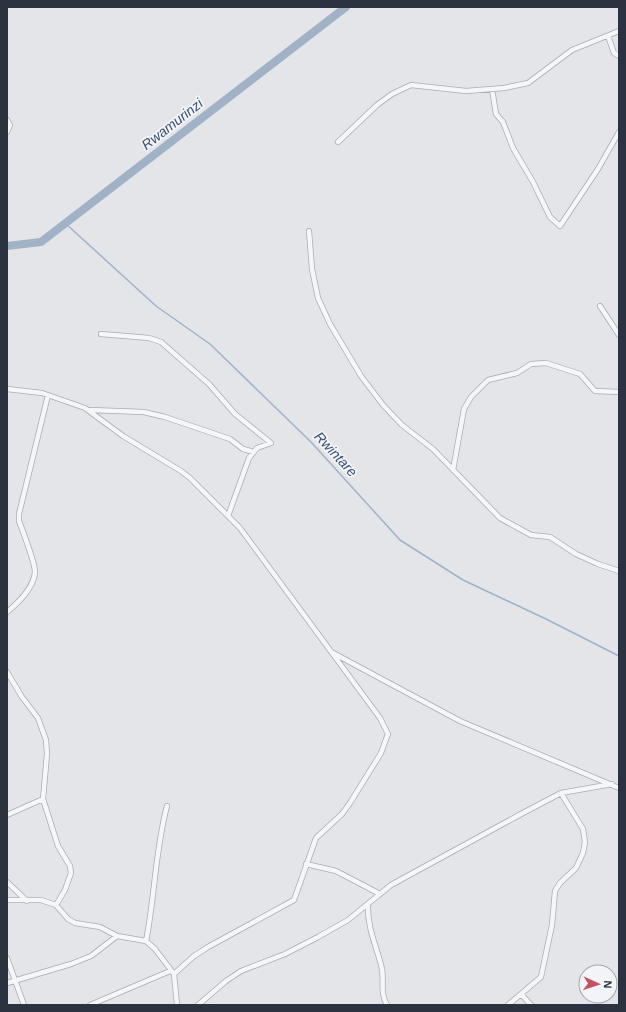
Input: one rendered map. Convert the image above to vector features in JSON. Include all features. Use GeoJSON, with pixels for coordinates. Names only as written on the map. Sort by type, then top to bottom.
{"type":"FeatureCollection","features":[{"type":"Feature","properties":{"kind":"street"},"geometry":{"type":"LineString","coordinates":[[338,142],[377,105],[392,94],[411,85],[466,90],[492,89],[528,83],[572,50],[619,31]]}},
{"type":"Feature","properties":{"kind":"street"},"geometry":{"type":"LineString","coordinates":[[608,36],[614,53],[619,56]]}},
{"type":"Feature","properties":{"kind":"street"},"geometry":{"type":"LineString","coordinates":[[492,89],[496,114],[503,122],[513,148],[533,182],[550,217],[560,226],[598,169],[619,132]]}},
{"type":"Feature","properties":{"kind":"street"},"geometry":{"type":"LineString","coordinates":[[7,120],[10,125],[7,132]]}},
{"type":"Feature","properties":{"kind":"street"},"geometry":{"type":"LineString","coordinates":[[309,231],[312,269],[318,298],[330,324],[361,376],[383,405],[453,470],[500,518],[531,535],[550,537],[576,554],[619,572]]}},
{"type":"Feature","properties":{"kind":"street"},"geometry":{"type":"LineString","coordinates":[[600,306],[619,335]]}},
{"type":"Feature","properties":{"kind":"street"},"geometry":{"type":"LineString","coordinates":[[101,334],[150,338],[161,342],[209,384],[235,414],[271,443],[257,448],[249,458],[228,516]]}},
{"type":"Feature","properties":{"kind":"street"},"geometry":{"type":"LineString","coordinates":[[453,470],[464,409],[470,397],[488,380],[517,373],[531,364],[546,363],[580,374],[595,391],[599,393],[619,392]]}},
{"type":"Feature","properties":{"kind":"street"},"geometry":{"type":"LineString","coordinates":[[7,389],[48,395],[69,401],[88,410],[123,436],[181,471],[240,528],[380,718],[388,734],[381,753],[350,803],[342,814],[316,838],[306,864],[298,894],[290,904],[208,947],[172,973],[90,1005]]}},
{"type":"Feature","properties":{"kind":"street"},"geometry":{"type":"LineString","coordinates":[[7,612],[15,605],[29,587],[35,570],[19,521],[19,514],[48,395]]}},
{"type":"Feature","properties":{"kind":"street"},"geometry":{"type":"LineString","coordinates":[[88,410],[144,412],[165,417],[230,439],[243,449],[254,452]]}},
{"type":"Feature","properties":{"kind":"street"},"geometry":{"type":"LineString","coordinates":[[331,652],[460,721],[619,788]]}},
{"type":"Feature","properties":{"kind":"street"},"geometry":{"type":"LineString","coordinates":[[7,672],[43,727],[47,754],[43,799],[58,846],[70,866],[71,873],[65,890],[56,905]]}},
{"type":"Feature","properties":{"kind":"street"},"geometry":{"type":"LineString","coordinates":[[198,1005],[226,981],[241,971],[285,954],[348,920],[391,885],[422,867],[460,849],[561,793],[612,784]]}},
{"type":"Feature","properties":{"kind":"street"},"geometry":{"type":"LineString","coordinates":[[508,1005],[541,977],[544,970],[552,926],[555,891],[560,883],[576,868],[585,842],[583,829],[561,793]]}},
{"type":"Feature","properties":{"kind":"street"},"geometry":{"type":"LineString","coordinates":[[7,815],[43,799]]}},
{"type":"Feature","properties":{"kind":"street"},"geometry":{"type":"LineString","coordinates":[[146,942],[151,913],[158,847],[167,806]]}},
{"type":"Feature","properties":{"kind":"street"},"geometry":{"type":"LineString","coordinates":[[306,864],[336,872],[380,894]]}},
{"type":"Feature","properties":{"kind":"street"},"geometry":{"type":"LineString","coordinates":[[7,882],[27,901]]}},
{"type":"Feature","properties":{"kind":"street"},"geometry":{"type":"LineString","coordinates":[[7,900],[41,900],[56,905],[68,919],[75,923],[100,927],[117,936],[146,942],[155,949],[172,973],[177,1005]]}},
{"type":"Feature","properties":{"kind":"street"},"geometry":{"type":"LineString","coordinates":[[368,905],[369,927],[382,969],[383,994],[387,1005]]}},
{"type":"Feature","properties":{"kind":"street"},"geometry":{"type":"LineString","coordinates":[[7,983],[71,964],[90,956],[117,936]]}},
{"type":"Feature","properties":{"kind":"street"},"geometry":{"type":"LineString","coordinates":[[7,958],[24,1005]]}},
{"type":"Feature","properties":{"kind":"street"},"geometry":{"type":"LineString","coordinates":[[521,994],[531,1005]]}},
{"type":"Feature","properties":{"kind":"waterway","name":"Rwamurinzi"},"geometry":{"type":"LineString","coordinates":[[7,246],[41,242],[346,7]]}},
{"type":"Feature","properties":{"kind":"waterway","name":"Rwintare"},"geometry":{"type":"LineString","coordinates":[[65,223],[156,306],[210,344],[311,442],[400,540],[463,580],[546,619],[619,656]]}}]}
